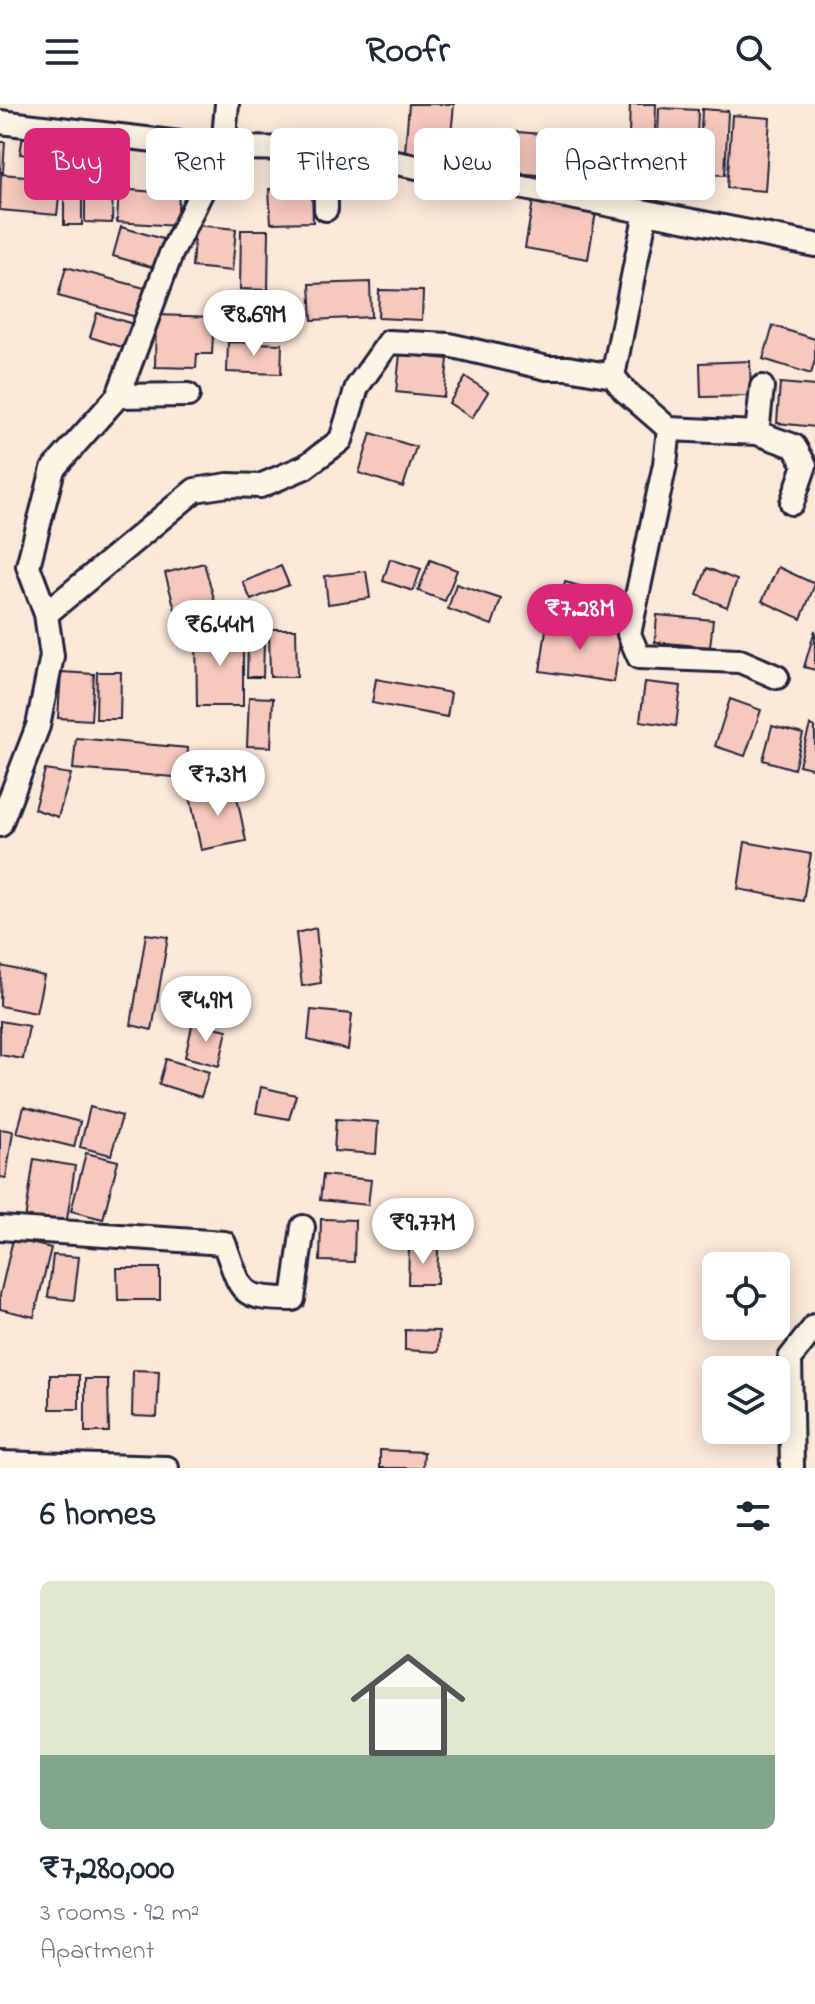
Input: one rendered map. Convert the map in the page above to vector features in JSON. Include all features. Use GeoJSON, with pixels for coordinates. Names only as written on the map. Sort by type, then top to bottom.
{"type":"FeatureCollection","features":[{"type":"Feature","properties":{"kind":"street"},"geometry":{"type":"LineString","coordinates":[[225,128],[227,104]]}},
{"type":"Feature","properties":{"kind":"street"},"geometry":{"type":"LineString","coordinates":[[0,122],[146,139]]}},
{"type":"Feature","properties":{"kind":"street"},"geometry":{"type":"LineString","coordinates":[[398,163],[815,245]]}},
{"type":"Feature","properties":{"kind":"street"},"geometry":{"type":"LineString","coordinates":[[0,825],[38,726],[52,656],[46,614],[28,566],[53,469],[118,396],[171,254],[197,200]]}},
{"type":"Feature","properties":{"kind":"street"},"geometry":{"type":"LineString","coordinates":[[326,200],[326,209]]}},
{"type":"Feature","properties":{"kind":"street"},"geometry":{"type":"LineString","coordinates":[[613,376],[646,212]]}},
{"type":"Feature","properties":{"kind":"street"},"geometry":{"type":"LineString","coordinates":[[46,614],[195,490],[228,485],[260,486],[305,467],[341,440],[357,387],[389,342],[449,345],[547,368],[568,368],[613,376],[624,390],[669,429],[757,433],[794,446],[805,465],[792,503]]}},
{"type":"Feature","properties":{"kind":"street"},"geometry":{"type":"LineString","coordinates":[[757,433],[762,387]]}},
{"type":"Feature","properties":{"kind":"street"},"geometry":{"type":"LineString","coordinates":[[118,396],[188,395]]}},
{"type":"Feature","properties":{"kind":"street"},"geometry":{"type":"LineString","coordinates":[[669,429],[665,464],[629,634],[639,657],[740,661],[777,677]]}},
{"type":"Feature","properties":{"kind":"street"},"geometry":{"type":"LineString","coordinates":[[0,1228],[224,1243],[241,1287],[257,1299],[293,1299],[303,1227]]}},
{"type":"Feature","properties":{"kind":"street"},"geometry":{"type":"LineString","coordinates":[[792,1468],[790,1358],[815,1326]]}},
{"type":"Feature","properties":{"kind":"street"},"geometry":{"type":"LineString","coordinates":[[0,1463],[167,1468]]}},
{"type":"Feature","properties":{"kind":"building"},"geometry":{"type":"Polygon","coordinates":[[[409,104],[454,104],[452,128],[414,128],[414,153],[405,152],[409,104]]]}},
{"type":"Feature","properties":{"kind":"building"},"geometry":{"type":"Polygon","coordinates":[[[630,104],[656,104],[655,128],[629,128],[630,104]]]}},
{"type":"Feature","properties":{"kind":"building"},"geometry":{"type":"Polygon","coordinates":[[[659,108],[698,110],[697,128],[658,128],[659,108]]]}},
{"type":"Feature","properties":{"kind":"building"},"geometry":{"type":"Polygon","coordinates":[[[702,109],[728,111],[725,175],[715,175],[715,128],[701,128],[702,109]]]}},
{"type":"Feature","properties":{"kind":"building"},"geometry":{"type":"Polygon","coordinates":[[[732,115],[770,118],[765,191],[727,188],[732,115]]]}},
{"type":"Feature","properties":{"kind":"building"},"geometry":{"type":"Polygon","coordinates":[[[520,132],[536,134],[536,175],[520,173],[520,132]]]}},
{"type":"Feature","properties":{"kind":"building"},"geometry":{"type":"Polygon","coordinates":[[[23,135],[24,135],[24,155],[20,154],[23,135]]]}},
{"type":"Feature","properties":{"kind":"building"},"geometry":{"type":"Polygon","coordinates":[[[0,142],[5,142],[3,172],[0,172],[0,142]]]}},
{"type":"Feature","properties":{"kind":"building"},"geometry":{"type":"Polygon","coordinates":[[[1,174],[24,176],[24,200],[59,200],[57,215],[0,210],[1,174]]]}},
{"type":"Feature","properties":{"kind":"building"},"geometry":{"type":"Polygon","coordinates":[[[269,189],[270,200],[312,200],[313,222],[271,223],[269,189]]]}},
{"type":"Feature","properties":{"kind":"building"},"geometry":{"type":"Polygon","coordinates":[[[130,190],[146,191],[146,200],[179,200],[177,226],[117,222],[118,200],[130,200],[130,190]]]}},
{"type":"Feature","properties":{"kind":"building"},"geometry":{"type":"Polygon","coordinates":[[[64,200],[82,200],[82,225],[64,225],[64,200]]]}},
{"type":"Feature","properties":{"kind":"building"},"geometry":{"type":"Polygon","coordinates":[[[85,200],[113,200],[112,223],[85,222],[85,200]]]}},
{"type":"Feature","properties":{"kind":"building"},"geometry":{"type":"Polygon","coordinates":[[[533,201],[596,212],[588,259],[525,248],[533,201]]]}},
{"type":"Feature","properties":{"kind":"building"},"geometry":{"type":"Polygon","coordinates":[[[195,225],[236,229],[232,271],[192,267],[195,225]]]}},
{"type":"Feature","properties":{"kind":"building"},"geometry":{"type":"Polygon","coordinates":[[[121,227],[170,241],[162,270],[113,256],[121,227]]]}},
{"type":"Feature","properties":{"kind":"building"},"geometry":{"type":"Polygon","coordinates":[[[241,230],[269,230],[268,290],[240,289],[241,230]]]}},
{"type":"Feature","properties":{"kind":"building"},"geometry":{"type":"Polygon","coordinates":[[[66,267],[152,290],[144,319],[58,296],[66,267]]]}},
{"type":"Feature","properties":{"kind":"building"},"geometry":{"type":"Polygon","coordinates":[[[370,282],[371,317],[312,320],[310,284],[370,282]]]}},
{"type":"Feature","properties":{"kind":"building"},"geometry":{"type":"Polygon","coordinates":[[[379,290],[423,291],[422,320],[378,318],[379,290]]]}},
{"type":"Feature","properties":{"kind":"building"},"geometry":{"type":"Polygon","coordinates":[[[97,313],[133,324],[125,348],[90,337],[97,313]]]}},
{"type":"Feature","properties":{"kind":"building"},"geometry":{"type":"Polygon","coordinates":[[[156,315],[214,317],[212,354],[197,354],[196,368],[155,367],[156,315]]]}},
{"type":"Feature","properties":{"kind":"building"},"geometry":{"type":"Polygon","coordinates":[[[773,326],[815,339],[811,374],[763,359],[773,326]]]}},
{"type":"Feature","properties":{"kind":"building"},"geometry":{"type":"Polygon","coordinates":[[[228,342],[282,344],[281,374],[227,372],[228,342]]]}},
{"type":"Feature","properties":{"kind":"building"},"geometry":{"type":"Polygon","coordinates":[[[400,354],[448,359],[444,397],[396,392],[400,354]]]}},
{"type":"Feature","properties":{"kind":"building"},"geometry":{"type":"Polygon","coordinates":[[[750,361],[751,396],[701,397],[700,363],[750,361]]]}},
{"type":"Feature","properties":{"kind":"building"},"geometry":{"type":"Polygon","coordinates":[[[466,377],[488,392],[472,418],[449,403],[466,377]]]}},
{"type":"Feature","properties":{"kind":"building"},"geometry":{"type":"Polygon","coordinates":[[[780,383],[815,386],[815,427],[777,423],[780,383]]]}},
{"type":"Feature","properties":{"kind":"building"},"geometry":{"type":"Polygon","coordinates":[[[371,433],[416,447],[403,487],[359,473],[371,433]]]}},
{"type":"Feature","properties":{"kind":"building"},"geometry":{"type":"Polygon","coordinates":[[[390,559],[421,569],[413,591],[383,581],[390,559]]]}},
{"type":"Feature","properties":{"kind":"building"},"geometry":{"type":"Polygon","coordinates":[[[430,560],[457,570],[445,601],[418,591],[430,560]]]}},
{"type":"Feature","properties":{"kind":"building"},"geometry":{"type":"Polygon","coordinates":[[[204,563],[220,620],[181,631],[165,573],[204,563]]]}},
{"type":"Feature","properties":{"kind":"building"},"geometry":{"type":"Polygon","coordinates":[[[281,566],[289,585],[251,600],[243,582],[281,566]]]}},
{"type":"Feature","properties":{"kind":"building"},"geometry":{"type":"Polygon","coordinates":[[[778,567],[815,584],[801,619],[762,601],[778,567]]]}},
{"type":"Feature","properties":{"kind":"building"},"geometry":{"type":"Polygon","coordinates":[[[707,568],[737,580],[727,607],[697,595],[707,568]]]}},
{"type":"Feature","properties":{"kind":"building"},"geometry":{"type":"Polygon","coordinates":[[[366,571],[370,598],[328,604],[325,576],[366,571]]]}},
{"type":"Feature","properties":{"kind":"building"},"geometry":{"type":"Polygon","coordinates":[[[565,582],[623,598],[616,624],[558,608],[565,582]]]}},
{"type":"Feature","properties":{"kind":"building"},"geometry":{"type":"Polygon","coordinates":[[[456,584],[501,599],[492,625],[448,609],[456,584]]]}},
{"type":"Feature","properties":{"kind":"building"},"geometry":{"type":"Polygon","coordinates":[[[657,615],[713,620],[710,647],[655,642],[657,615]]]}},
{"type":"Feature","properties":{"kind":"building"},"geometry":{"type":"Polygon","coordinates":[[[547,623],[621,634],[614,682],[540,671],[547,623]]]}},
{"type":"Feature","properties":{"kind":"building"},"geometry":{"type":"Polygon","coordinates":[[[269,629],[296,629],[297,677],[270,677],[269,629]]]}},
{"type":"Feature","properties":{"kind":"building"},"geometry":{"type":"Polygon","coordinates":[[[815,630],[815,670],[804,667],[815,630]]]}},
{"type":"Feature","properties":{"kind":"building"},"geometry":{"type":"Polygon","coordinates":[[[196,631],[243,631],[243,706],[197,706],[196,631]]]}},
{"type":"Feature","properties":{"kind":"building"},"geometry":{"type":"Polygon","coordinates":[[[248,643],[264,643],[263,677],[247,677],[248,643]]]}},
{"type":"Feature","properties":{"kind":"building"},"geometry":{"type":"Polygon","coordinates":[[[61,672],[94,674],[91,720],[58,718],[61,672]]]}},
{"type":"Feature","properties":{"kind":"building"},"geometry":{"type":"Polygon","coordinates":[[[97,672],[121,672],[120,719],[96,719],[97,672]]]}},
{"type":"Feature","properties":{"kind":"building"},"geometry":{"type":"Polygon","coordinates":[[[376,679],[451,693],[447,717],[372,703],[376,679]]]}},
{"type":"Feature","properties":{"kind":"building"},"geometry":{"type":"Polygon","coordinates":[[[645,682],[681,686],[676,726],[640,721],[645,682]]]}},
{"type":"Feature","properties":{"kind":"building"},"geometry":{"type":"Polygon","coordinates":[[[249,697],[273,698],[271,747],[247,746],[249,697]]]}},
{"type":"Feature","properties":{"kind":"building"},"geometry":{"type":"Polygon","coordinates":[[[730,699],[761,710],[745,756],[715,746],[730,699]]]}},
{"type":"Feature","properties":{"kind":"building"},"geometry":{"type":"Polygon","coordinates":[[[810,725],[815,727],[815,769],[799,765],[810,725]]]}},
{"type":"Feature","properties":{"kind":"building"},"geometry":{"type":"Polygon","coordinates":[[[772,726],[803,734],[794,769],[763,760],[772,726]]]}},
{"type":"Feature","properties":{"kind":"building"},"geometry":{"type":"Polygon","coordinates":[[[76,738],[188,748],[186,778],[73,769],[76,738]]]}},
{"type":"Feature","properties":{"kind":"building"},"geometry":{"type":"Polygon","coordinates":[[[45,770],[71,774],[58,817],[34,809],[45,770]]]}},
{"type":"Feature","properties":{"kind":"building"},"geometry":{"type":"Polygon","coordinates":[[[235,787],[246,841],[201,850],[190,796],[235,787]]]}},
{"type":"Feature","properties":{"kind":"building"},"geometry":{"type":"Polygon","coordinates":[[[745,842],[811,854],[803,901],[738,889],[745,842]]]}},
{"type":"Feature","properties":{"kind":"building"},"geometry":{"type":"Polygon","coordinates":[[[316,928],[321,983],[302,986],[296,933],[316,928]]]}},
{"type":"Feature","properties":{"kind":"building"},"geometry":{"type":"Polygon","coordinates":[[[146,934],[168,937],[152,1030],[131,1025],[146,934]]]}},
{"type":"Feature","properties":{"kind":"building"},"geometry":{"type":"Polygon","coordinates":[[[1,966],[44,976],[36,1013],[0,1006],[1,966]]]}},
{"type":"Feature","properties":{"kind":"building"},"geometry":{"type":"Polygon","coordinates":[[[311,1010],[352,1014],[348,1050],[308,1040],[311,1010]]]}},
{"type":"Feature","properties":{"kind":"building"},"geometry":{"type":"Polygon","coordinates":[[[0,1021],[29,1026],[23,1059],[0,1055],[0,1021]]]}},
{"type":"Feature","properties":{"kind":"building"},"geometry":{"type":"Polygon","coordinates":[[[193,1022],[227,1030],[219,1066],[185,1057],[193,1022]]]}},
{"type":"Feature","properties":{"kind":"building"},"geometry":{"type":"Polygon","coordinates":[[[166,1059],[209,1072],[201,1097],[159,1084],[166,1059]]]}},
{"type":"Feature","properties":{"kind":"building"},"geometry":{"type":"Polygon","coordinates":[[[261,1087],[296,1095],[289,1119],[256,1113],[261,1087]]]}},
{"type":"Feature","properties":{"kind":"building"},"geometry":{"type":"Polygon","coordinates":[[[24,1107],[80,1122],[74,1147],[17,1133],[24,1107]]]}},
{"type":"Feature","properties":{"kind":"building"},"geometry":{"type":"Polygon","coordinates":[[[90,1107],[122,1116],[111,1155],[80,1147],[90,1107]]]}},
{"type":"Feature","properties":{"kind":"building"},"geometry":{"type":"Polygon","coordinates":[[[336,1119],[378,1122],[376,1154],[334,1151],[336,1119]]]}},
{"type":"Feature","properties":{"kind":"building"},"geometry":{"type":"Polygon","coordinates":[[[0,1129],[13,1131],[6,1178],[0,1177],[0,1129]]]}},
{"type":"Feature","properties":{"kind":"building"},"geometry":{"type":"Polygon","coordinates":[[[86,1153],[118,1161],[103,1219],[71,1211],[86,1153]]]}},
{"type":"Feature","properties":{"kind":"building"},"geometry":{"type":"Polygon","coordinates":[[[34,1159],[75,1166],[66,1226],[25,1220],[34,1159]]]}},
{"type":"Feature","properties":{"kind":"building"},"geometry":{"type":"Polygon","coordinates":[[[323,1175],[371,1180],[368,1205],[320,1200],[323,1175]]]}},
{"type":"Feature","properties":{"kind":"building"},"geometry":{"type":"Polygon","coordinates":[[[321,1219],[355,1220],[354,1262],[320,1261],[321,1219]]]}},
{"type":"Feature","properties":{"kind":"building"},"geometry":{"type":"Polygon","coordinates":[[[13,1239],[51,1248],[34,1317],[0,1309],[0,1295],[13,1239]]]}},
{"type":"Feature","properties":{"kind":"building"},"geometry":{"type":"Polygon","coordinates":[[[409,1248],[438,1249],[437,1284],[408,1284],[409,1248]]]}},
{"type":"Feature","properties":{"kind":"building"},"geometry":{"type":"Polygon","coordinates":[[[53,1255],[79,1257],[74,1300],[48,1297],[53,1255]]]}},
{"type":"Feature","properties":{"kind":"building"},"geometry":{"type":"Polygon","coordinates":[[[117,1268],[160,1268],[160,1300],[118,1300],[117,1268]]]}},
{"type":"Feature","properties":{"kind":"building"},"geometry":{"type":"Polygon","coordinates":[[[405,1330],[439,1331],[438,1352],[405,1350],[405,1330]]]}},
{"type":"Feature","properties":{"kind":"building"},"geometry":{"type":"Polygon","coordinates":[[[133,1370],[159,1371],[157,1417],[132,1416],[133,1370]]]}},
{"type":"Feature","properties":{"kind":"building"},"geometry":{"type":"Polygon","coordinates":[[[50,1375],[79,1375],[79,1409],[50,1409],[50,1375]]]}},
{"type":"Feature","properties":{"kind":"building"},"geometry":{"type":"Polygon","coordinates":[[[85,1379],[108,1379],[109,1432],[85,1432],[85,1379]]]}},
{"type":"Feature","properties":{"kind":"building"},"geometry":{"type":"Polygon","coordinates":[[[380,1450],[424,1452],[423,1468],[380,1468],[380,1450]]]}}]}
